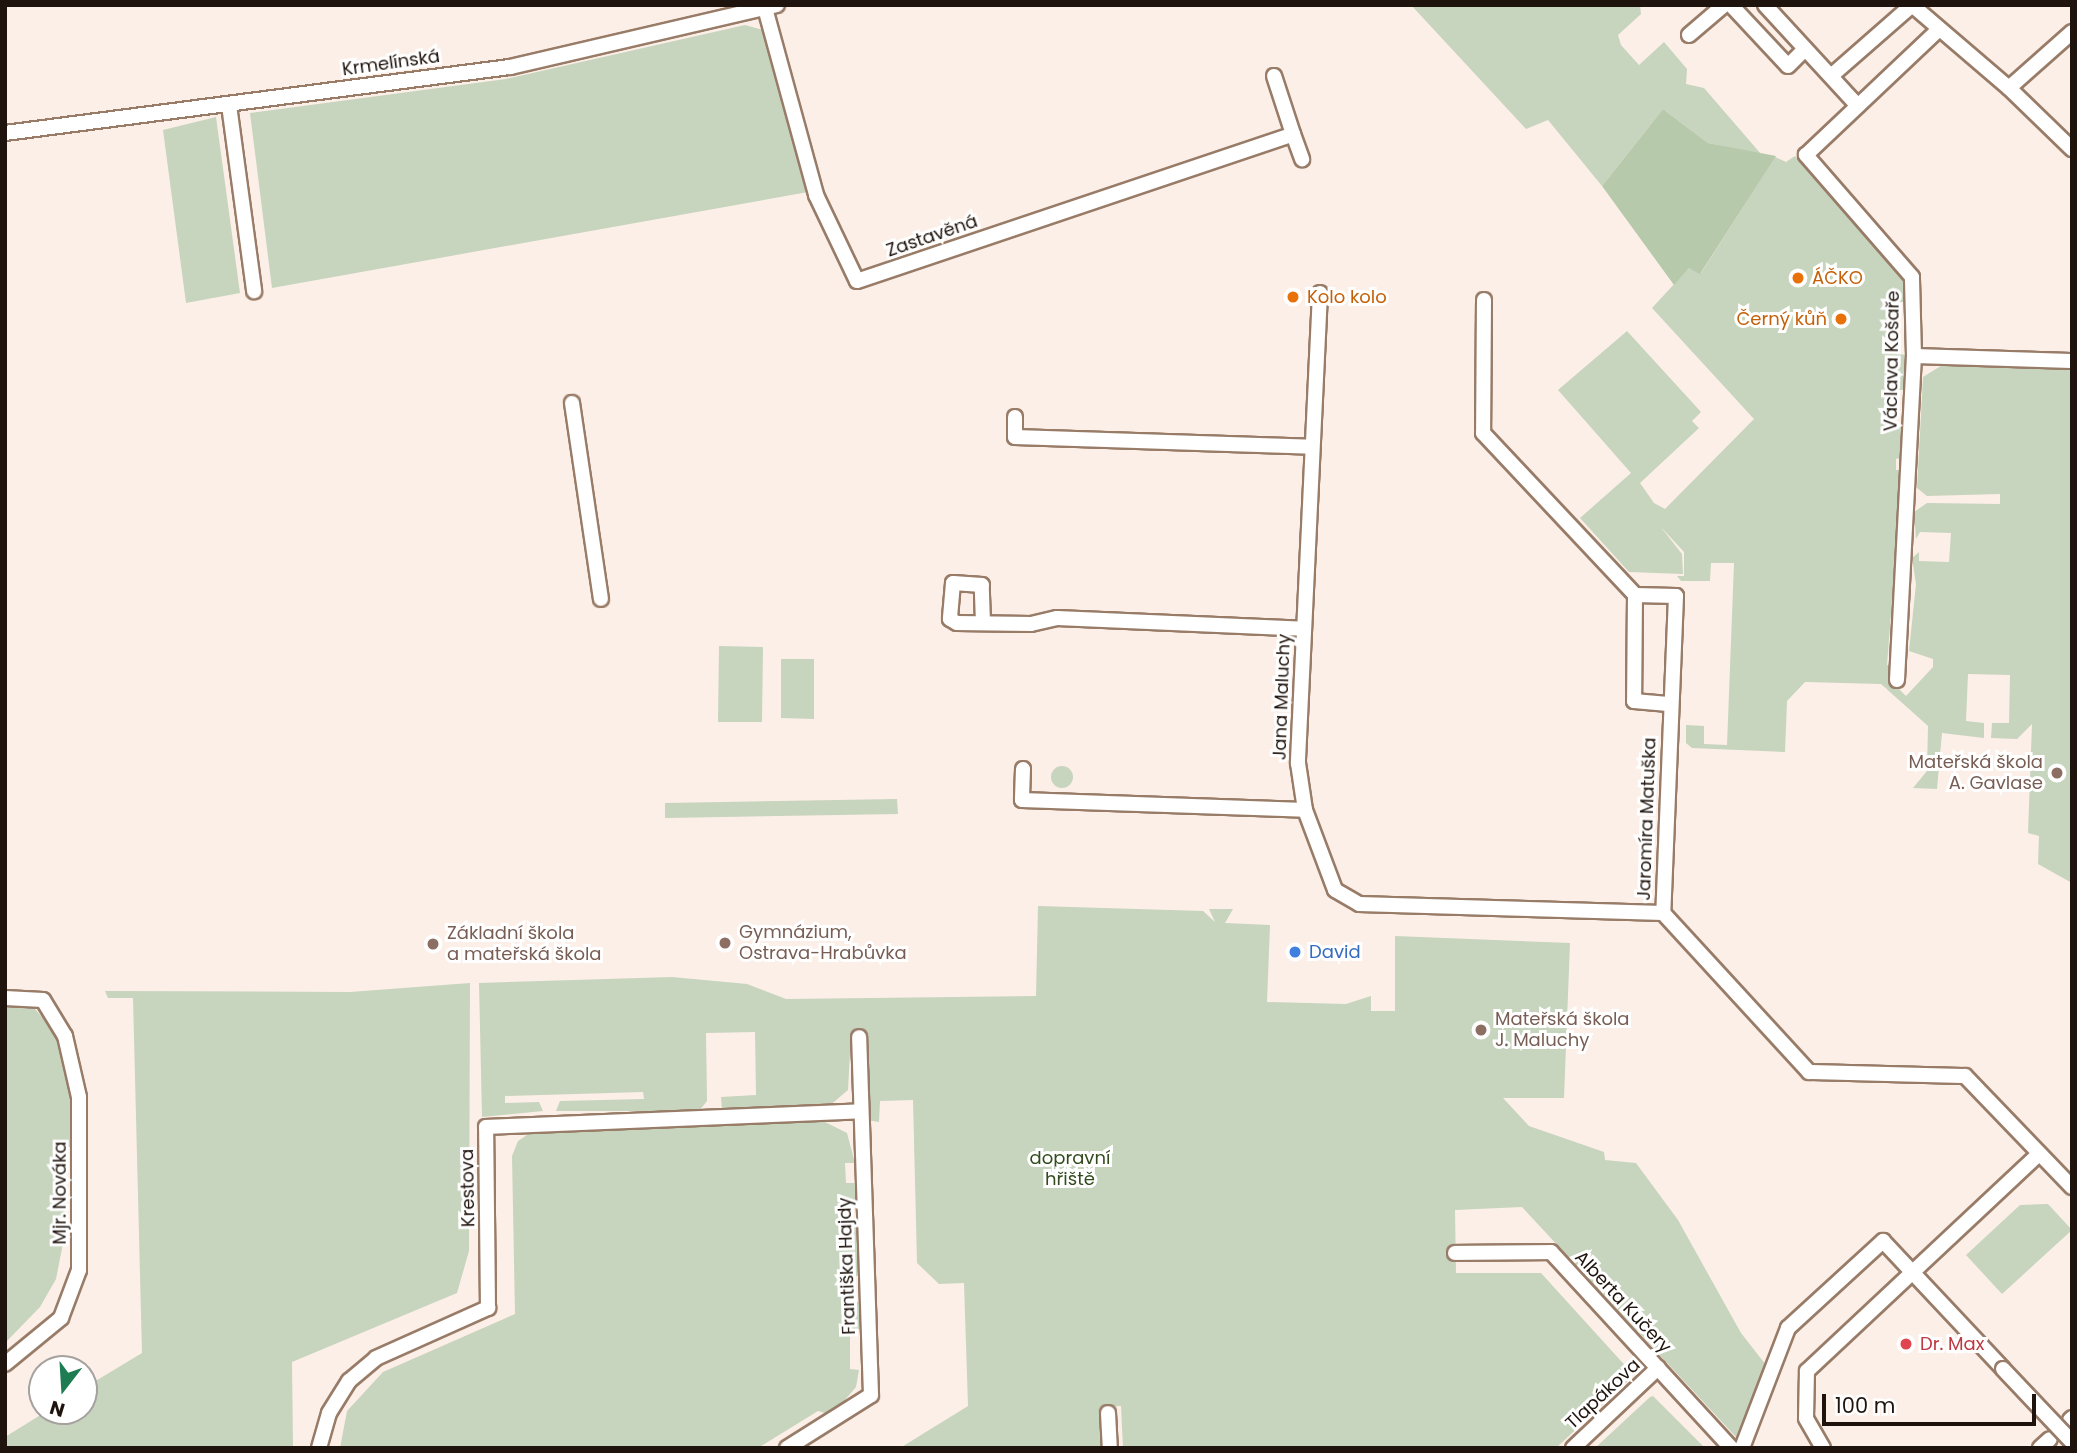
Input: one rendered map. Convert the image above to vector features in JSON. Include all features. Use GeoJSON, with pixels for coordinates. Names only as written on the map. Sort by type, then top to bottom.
{"type":"FeatureCollection","features":[{"type":"Feature","properties":{"kind":"street"},"geometry":{"type":"LineString","coordinates":[[1689,35],[1724,5]]}},
{"type":"Feature","properties":{"kind":"street"},"geometry":{"type":"LineString","coordinates":[[1731,5],[1788,66],[1805,49]]}},
{"type":"Feature","properties":{"kind":"street"},"geometry":{"type":"LineString","coordinates":[[1765,5],[1858,106]]}},
{"type":"Feature","properties":{"kind":"street"},"geometry":{"type":"LineString","coordinates":[[1831,76],[1912,5],[1936,32],[2009,88],[2072,149]]}},
{"type":"Feature","properties":{"kind":"street","name":"Krmelínská"},"geometry":{"type":"LineString","coordinates":[[5,134],[510,67],[771,7]]}},
{"type":"Feature","properties":{"kind":"street","name":"Zastavěná"},"geometry":{"type":"LineString","coordinates":[[771,7],[816,195],[857,281],[1293,134]]}},
{"type":"Feature","properties":{"kind":"street","name":"Václava Košaře"},"geometry":{"type":"LineString","coordinates":[[1897,680],[1914,356],[1912,276],[1806,155],[1936,32]]}},
{"type":"Feature","properties":{"kind":"street"},"geometry":{"type":"LineString","coordinates":[[2009,88],[2072,32]]}},
{"type":"Feature","properties":{"kind":"street"},"geometry":{"type":"LineString","coordinates":[[1274,76],[1302,159]]}},
{"type":"Feature","properties":{"kind":"street"},"geometry":{"type":"LineString","coordinates":[[229,104],[254,291]]}},
{"type":"Feature","properties":{"kind":"street","name":"Jana Maluchy"},"geometry":{"type":"LineString","coordinates":[[1320,293],[1298,763],[1305,810],[1335,890],[1359,904],[1663,913]]}},
{"type":"Feature","properties":{"kind":"street"},"geometry":{"type":"LineString","coordinates":[[1484,300],[1483,433],[1635,595],[1634,701],[1671,704]]}},
{"type":"Feature","properties":{"kind":"street"},"geometry":{"type":"LineString","coordinates":[[1914,356],[2072,362]]}},
{"type":"Feature","properties":{"kind":"street"},"geometry":{"type":"LineString","coordinates":[[572,403],[601,599]]}},
{"type":"Feature","properties":{"kind":"street"},"geometry":{"type":"LineString","coordinates":[[1015,417],[1015,437],[1312,447]]}},
{"type":"Feature","properties":{"kind":"street","name":"Jaromíra Matuška"},"geometry":{"type":"LineString","coordinates":[[1635,595],[1676,596],[1663,913],[1809,1072],[1965,1076],[2072,1187]]}},
{"type":"Feature","properties":{"kind":"street"},"geometry":{"type":"LineString","coordinates":[[983,623],[1057,618],[1304,629]]}},
{"type":"Feature","properties":{"kind":"street"},"geometry":{"type":"LineString","coordinates":[[1023,769],[1022,800],[1305,810]]}},
{"type":"Feature","properties":{"kind":"street","name":"Mjr. Nováka"},"geometry":{"type":"LineString","coordinates":[[5,998],[43,1000],[65,1036],[79,1097],[79,1270],[61,1318],[5,1364]]}},
{"type":"Feature","properties":{"kind":"street","name":"Františka Hajdy"},"geometry":{"type":"LineString","coordinates":[[787,1448],[871,1395],[859,1037]]}},
{"type":"Feature","properties":{"kind":"street","name":"Krestova"},"geometry":{"type":"LineString","coordinates":[[319,1448],[329,1413],[349,1381],[376,1358],[488,1308],[486,1126],[860,1111]]}},
{"type":"Feature","properties":{"kind":"street"},"geometry":{"type":"LineString","coordinates":[[1823,1448],[1806,1418],[1807,1371],[2039,1154]]}},
{"type":"Feature","properties":{"kind":"street"},"geometry":{"type":"LineString","coordinates":[[1742,1448],[1788,1328],[1883,1241],[2072,1442]]}},
{"type":"Feature","properties":{"kind":"street","name":"Alberta Kučery"},"geometry":{"type":"LineString","coordinates":[[1455,1253],[1551,1252],[1731,1448]]}},
{"type":"Feature","properties":{"kind":"street","name":"Tlapákova"},"geometry":{"type":"LineString","coordinates":[[1573,1448],[1658,1368]]}},
{"type":"Feature","properties":{"kind":"street"},"geometry":{"type":"LineString","coordinates":[[1108,1413],[1110,1448]]}},
{"type":"Feature","properties":{"kind":"green space"},"geometry":{"type":"Polygon","coordinates":[[[1411,5],[1640,5],[1641,14],[1618,35],[1621,45],[1639,65],[1664,42],[1687,69],[1686,84],[1704,88],[1761,154],[1708,143],[1663,109],[1602,186],[1548,120],[1526,129],[1411,5]]]}},
{"type":"Feature","properties":{"kind":"green space"},"geometry":{"type":"Polygon","coordinates":[[[745,25],[763,30],[808,192],[272,288],[250,113],[506,79],[745,25]]]}},
{"type":"Feature","properties":{"kind":"green space"},"geometry":{"type":"Polygon","coordinates":[[[1663,109],[1708,143],[1776,156],[1700,274],[1689,268],[1674,285],[1602,186],[1663,109]]]}},
{"type":"Feature","properties":{"kind":"green space"},"geometry":{"type":"Polygon","coordinates":[[[216,117],[240,293],[186,303],[163,130],[216,117]]]}},
{"type":"Feature","properties":{"kind":"green space"},"geometry":{"type":"Polygon","coordinates":[[[1795,156],[1905,279],[1910,302],[1899,302],[1897,354],[1908,355],[1907,390],[1896,390],[1894,426],[1905,427],[1904,457],[1896,459],[1896,470],[1902,470],[1887,665],[1895,666],[1895,685],[1906,696],[1933,667],[1933,659],[1909,651],[1916,584],[1912,558],[1919,552],[1919,561],[1949,562],[1951,533],[1920,532],[1916,539],[1914,512],[1927,503],[2000,504],[2000,494],[1927,496],[1917,488],[1923,377],[1944,364],[2072,370],[2072,883],[2038,864],[2039,836],[2028,833],[2032,724],[2017,739],[1991,738],[1992,723],[2009,723],[2010,675],[1968,674],[1966,721],[1984,723],[1984,738],[1942,733],[1937,789],[1913,788],[1927,771],[1928,726],[1881,684],[1805,682],[1787,701],[1785,752],[1692,748],[1686,743],[1686,725],[1704,726],[1704,744],[1727,745],[1734,563],[1711,563],[1710,581],[1681,581],[1677,576],[1684,576],[1684,552],[1660,526],[1682,554],[1683,574],[1629,572],[1580,518],[1631,473],[1558,390],[1627,331],[1701,412],[1692,421],[1699,428],[1640,483],[1654,503],[1665,509],[1754,419],[1652,308],[1689,268],[1701,273],[1775,157],[1786,162],[1795,156]]]}},
{"type":"Feature","properties":{"kind":"green space"},"geometry":{"type":"Polygon","coordinates":[[[719,646],[763,647],[762,722],[718,722],[719,646]]]}},
{"type":"Feature","properties":{"kind":"green space"},"geometry":{"type":"Polygon","coordinates":[[[781,659],[814,659],[814,719],[781,718],[781,659]]]}},
{"type":"Feature","properties":{"kind":"green space"},"geometry":{"type":"Polygon","coordinates":[[[1062,766],[1072,773],[1073,777],[1066,787],[1062,788],[1052,781],[1051,777],[1058,767],[1062,766]]]}},
{"type":"Feature","properties":{"kind":"green space"},"geometry":{"type":"Polygon","coordinates":[[[897,799],[898,814],[665,818],[665,803],[897,799]]]}},
{"type":"Feature","properties":{"kind":"green space","name":"dopravní hřiště"},"geometry":{"type":"Polygon","coordinates":[[[1038,906],[1203,911],[1215,922],[1209,909],[1233,909],[1225,923],[1270,925],[1267,1002],[1346,1004],[1371,996],[1371,1011],[1395,1011],[1395,936],[1570,943],[1564,1098],[1503,1098],[1529,1126],[1604,1152],[1605,1160],[1636,1163],[1678,1220],[1741,1333],[1766,1365],[1736,1437],[1522,1207],[1455,1210],[1456,1273],[1541,1273],[1631,1372],[1629,1380],[1556,1448],[1123,1448],[1121,1406],[1101,1407],[1103,1448],[900,1448],[968,1406],[964,1283],[939,1284],[917,1263],[913,1100],[880,1101],[879,1122],[866,1120],[864,1034],[851,1034],[848,1090],[828,1107],[722,1110],[721,1097],[756,1095],[755,1032],[706,1033],[707,1101],[699,1111],[556,1111],[560,1101],[644,1099],[643,1092],[505,1096],[505,1103],[539,1102],[543,1111],[482,1117],[479,983],[672,977],[747,984],[786,999],[1036,996],[1038,906]]]}},
{"type":"Feature","properties":{"kind":"green space"},"geometry":{"type":"Polygon","coordinates":[[[470,983],[469,1251],[457,1293],[292,1362],[293,1448],[5,1448],[5,1437],[28,1423],[28,1425],[98,1425],[98,1380],[142,1353],[133,998],[108,998],[105,991],[350,992],[470,983]]]}},
{"type":"Feature","properties":{"kind":"green space"},"geometry":{"type":"Polygon","coordinates":[[[5,1005],[35,1009],[57,1034],[71,1087],[74,1147],[63,1147],[65,1233],[56,1279],[40,1307],[5,1343],[5,1005]]]}},
{"type":"Feature","properties":{"kind":"green space"},"geometry":{"type":"Polygon","coordinates":[[[823,1121],[847,1133],[855,1163],[845,1163],[846,1183],[856,1183],[856,1207],[846,1207],[847,1226],[857,1227],[858,1276],[848,1276],[849,1301],[859,1302],[859,1329],[850,1329],[850,1369],[859,1370],[856,1387],[832,1415],[818,1411],[758,1448],[340,1448],[347,1411],[383,1372],[515,1314],[512,1156],[518,1141],[536,1129],[823,1121]]]}},
{"type":"Feature","properties":{"kind":"green space"},"geometry":{"type":"Polygon","coordinates":[[[2048,1204],[2072,1230],[2002,1294],[1966,1255],[2020,1205],[2048,1204]]]}},
{"type":"Feature","properties":{"kind":"green space"},"geometry":{"type":"Polygon","coordinates":[[[1653,1396],[1705,1448],[1595,1448],[1650,1397],[1653,1396]]]}},
{"type":"Feature","properties":{"kind":"place","name":"ÁČKO"},"geometry":{"type":"Point","coordinates":[1798,278]}},
{"type":"Feature","properties":{"kind":"place","name":"Kolo kolo"},"geometry":{"type":"Point","coordinates":[1293,297]}},
{"type":"Feature","properties":{"kind":"place","name":"Černý kůň"},"geometry":{"type":"Point","coordinates":[1841,319]}},
{"type":"Feature","properties":{"kind":"place","name":"Mateřská škola A. Gavlase"},"geometry":{"type":"Point","coordinates":[2057,773]}},
{"type":"Feature","properties":{"kind":"place","name":"Gymnázium, Ostrava-Hrabůvka"},"geometry":{"type":"Point","coordinates":[725,943]}},
{"type":"Feature","properties":{"kind":"place","name":"Základní škola a mateřská škola"},"geometry":{"type":"Point","coordinates":[433,944]}},
{"type":"Feature","properties":{"kind":"place","name":"David"},"geometry":{"type":"Point","coordinates":[1295,952]}},
{"type":"Feature","properties":{"kind":"place","name":"Mateřská škola J. Maluchy"},"geometry":{"type":"Point","coordinates":[1481,1030]}},
{"type":"Feature","properties":{"kind":"place","name":"Dr. Max"},"geometry":{"type":"Point","coordinates":[1906,1344]}}]}
